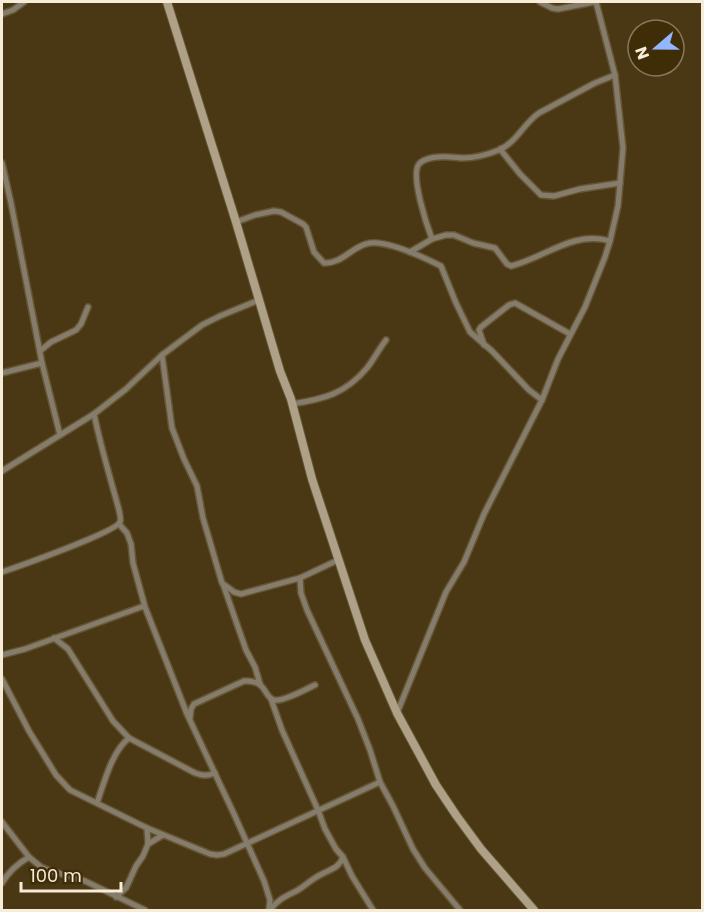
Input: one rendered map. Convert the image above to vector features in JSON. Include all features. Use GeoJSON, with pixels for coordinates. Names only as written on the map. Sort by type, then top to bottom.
{"type":"FeatureCollection","features":[{"type":"Feature","properties":{"kind":"main road"},"geometry":{"type":"LineString","coordinates":[[167,2],[292,404],[312,479],[365,640],[397,713],[436,785],[481,849],[528,908]]}},
{"type":"Feature","properties":{"kind":"street"},"geometry":{"type":"LineString","coordinates":[[2,14],[24,2]]}},
{"type":"Feature","properties":{"kind":"street"},"geometry":{"type":"LineString","coordinates":[[397,713],[446,592],[464,562],[489,505],[542,400],[558,359],[585,307],[605,257],[618,206],[623,148],[615,75],[595,2],[558,9],[540,2]]}},
{"type":"Feature","properties":{"kind":"street"},"geometry":{"type":"LineString","coordinates":[[432,239],[418,192],[416,171],[421,161],[430,158],[475,157],[500,149],[518,137],[539,112],[615,75]]}},
{"type":"Feature","properties":{"kind":"street"},"geometry":{"type":"LineString","coordinates":[[500,149],[541,195],[554,196],[580,189],[620,183]]}},
{"type":"Feature","properties":{"kind":"street"},"geometry":{"type":"LineString","coordinates":[[2,163],[42,363],[60,435]]}},
{"type":"Feature","properties":{"kind":"street"},"geometry":{"type":"LineString","coordinates":[[2,201],[10,199]]}},
{"type":"Feature","properties":{"kind":"street"},"geometry":{"type":"LineString","coordinates":[[236,222],[255,215],[281,212],[306,227],[314,252],[324,263],[336,262],[365,244],[379,243],[410,252],[441,266],[466,326],[529,390],[542,400]]}},
{"type":"Feature","properties":{"kind":"street"},"geometry":{"type":"LineString","coordinates":[[410,252],[432,239],[454,235],[473,243],[495,248],[507,264],[512,266],[577,241],[601,239],[610,241]]}},
{"type":"Feature","properties":{"kind":"street"},"geometry":{"type":"LineString","coordinates":[[2,471],[94,414],[126,389],[162,355],[202,325],[259,300]]}},
{"type":"Feature","properties":{"kind":"street"},"geometry":{"type":"LineString","coordinates":[[484,345],[479,330],[481,327],[509,305],[516,303],[570,334]]}},
{"type":"Feature","properties":{"kind":"street"},"geometry":{"type":"LineString","coordinates":[[40,351],[51,342],[76,330],[88,307]]}},
{"type":"Feature","properties":{"kind":"street"},"geometry":{"type":"LineString","coordinates":[[292,404],[329,397],[351,383],[368,366],[386,340]]}},
{"type":"Feature","properties":{"kind":"street"},"geometry":{"type":"LineString","coordinates":[[162,355],[172,428],[197,486],[203,518],[222,583],[246,650],[255,667],[260,684],[271,699],[325,829],[373,910]]}},
{"type":"Feature","properties":{"kind":"street"},"geometry":{"type":"LineString","coordinates":[[2,374],[42,363]]}},
{"type":"Feature","properties":{"kind":"street"},"geometry":{"type":"LineString","coordinates":[[94,414],[117,503],[119,524]]}},
{"type":"Feature","properties":{"kind":"street"},"geometry":{"type":"LineString","coordinates":[[2,572],[81,542],[119,524]]}},
{"type":"Feature","properties":{"kind":"street"},"geometry":{"type":"LineString","coordinates":[[119,524],[127,532],[131,544],[144,606],[190,720],[269,894],[270,910]]}},
{"type":"Feature","properties":{"kind":"street"},"geometry":{"type":"LineString","coordinates":[[222,583],[240,594],[300,578],[338,560]]}},
{"type":"Feature","properties":{"kind":"street"},"geometry":{"type":"LineString","coordinates":[[300,578],[301,593],[307,610],[358,719],[380,782],[413,849],[425,868],[460,910]]}},
{"type":"Feature","properties":{"kind":"street"},"geometry":{"type":"LineString","coordinates":[[130,611],[142,597]]}},
{"type":"Feature","properties":{"kind":"street"},"geometry":{"type":"LineString","coordinates":[[2,655],[25,649],[144,606]]}},
{"type":"Feature","properties":{"kind":"street"},"geometry":{"type":"LineString","coordinates":[[54,638],[68,650],[113,721],[129,738],[202,776],[215,773]]}},
{"type":"Feature","properties":{"kind":"street"},"geometry":{"type":"LineString","coordinates":[[2,679],[29,731],[56,775],[70,790],[147,828],[210,854],[224,854],[248,844],[380,782]]}},
{"type":"Feature","properties":{"kind":"street"},"geometry":{"type":"LineString","coordinates":[[190,720],[194,704],[244,681],[260,684]]}},
{"type":"Feature","properties":{"kind":"street"},"geometry":{"type":"LineString","coordinates":[[271,699],[279,699],[315,685]]}},
{"type":"Feature","properties":{"kind":"street"},"geometry":{"type":"LineString","coordinates":[[97,803],[120,747],[129,738]]}},
{"type":"Feature","properties":{"kind":"street"},"geometry":{"type":"LineString","coordinates":[[2,822],[29,857],[41,867],[85,881],[146,910]]}},
{"type":"Feature","properties":{"kind":"street"},"geometry":{"type":"LineString","coordinates":[[116,897],[126,888],[143,856],[148,844],[147,828]]}},
{"type":"Feature","properties":{"kind":"street"},"geometry":{"type":"LineString","coordinates":[[148,844],[163,835]]}},
{"type":"Feature","properties":{"kind":"street"},"geometry":{"type":"LineString","coordinates":[[2,883],[19,863],[29,857]]}},
{"type":"Feature","properties":{"kind":"street"},"geometry":{"type":"LineString","coordinates":[[270,910],[283,897],[336,867],[343,857]]}},
{"type":"Feature","properties":{"kind":"street"},"geometry":{"type":"LineString","coordinates":[[126,888],[129,903]]}},
{"type":"Feature","properties":{"kind":"street"},"geometry":{"type":"LineString","coordinates":[[269,894],[283,897]]}}]}
